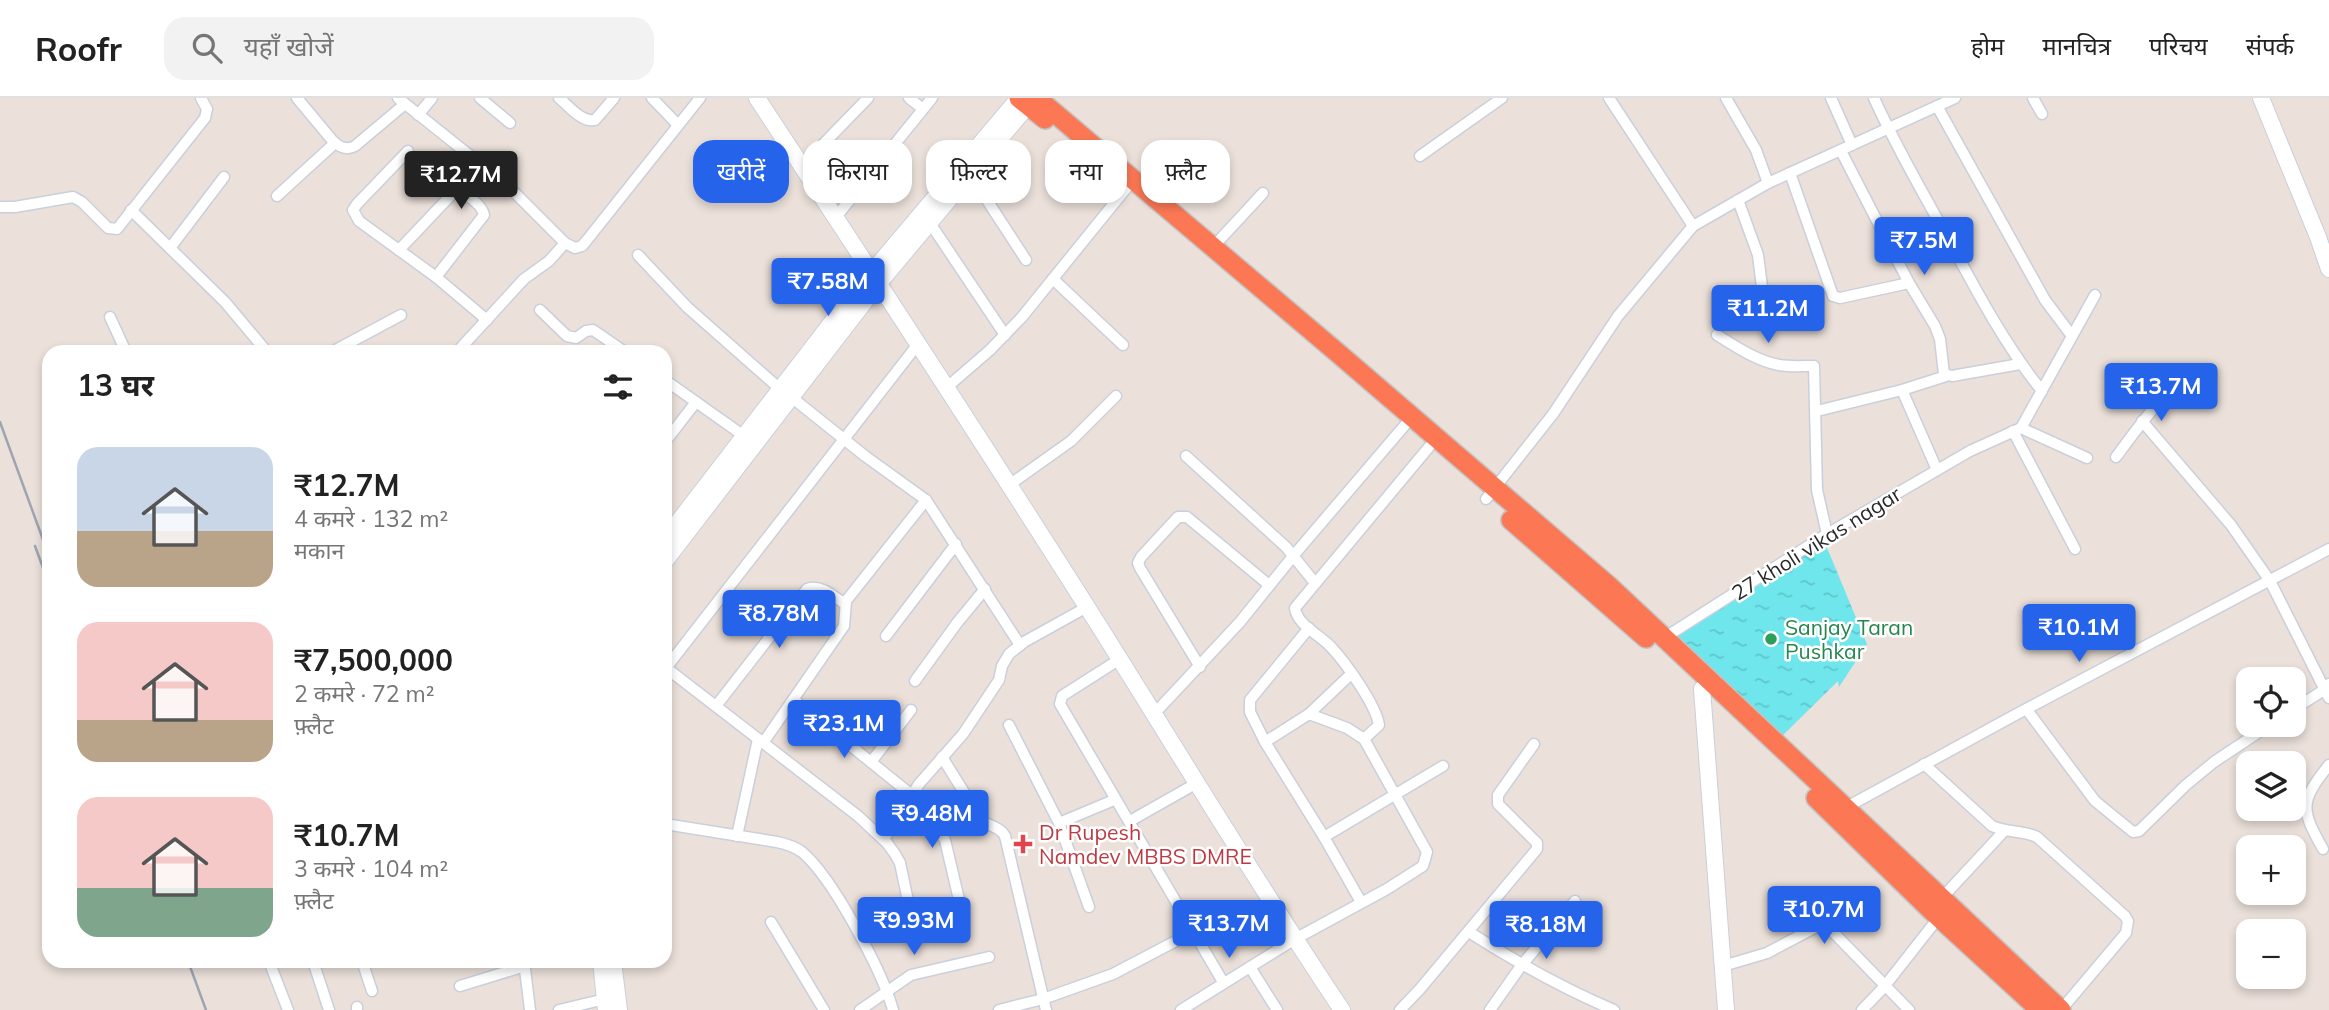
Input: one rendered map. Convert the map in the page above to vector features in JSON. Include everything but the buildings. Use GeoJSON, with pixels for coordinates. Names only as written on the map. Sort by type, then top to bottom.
{"type":"FeatureCollection","features":[{"type":"Feature","properties":{"kind":"highway"},"geometry":{"type":"LineString","coordinates":[[1026,99],[1270,301],[1490,494],[1940,908],[2061,1010]]}},
{"type":"Feature","properties":{"kind":"highway"},"geometry":{"type":"LineString","coordinates":[[1026,99],[1213,247],[1429,447],[1609,586],[1845,808],[2040,1010]]}},
{"type":"Feature","properties":{"kind":"street"},"geometry":{"type":"LineString","coordinates":[[0,207],[73,197],[112,230],[117,229],[205,118],[208,109],[201,98]]}},
{"type":"Feature","properties":{"kind":"street"},"geometry":{"type":"LineString","coordinates":[[297,98],[335,143],[349,149],[402,101],[508,186],[573,248],[582,246],[700,98]]}},
{"type":"Feature","properties":{"kind":"street"},"geometry":{"type":"LineString","coordinates":[[418,115],[432,98]]}},
{"type":"Feature","properties":{"kind":"street"},"geometry":{"type":"LineString","coordinates":[[480,98],[510,124]]}},
{"type":"Feature","properties":{"kind":"street"},"geometry":{"type":"LineString","coordinates":[[559,98],[583,119],[590,121],[595,120],[614,98]]}},
{"type":"Feature","properties":{"kind":"street"},"geometry":{"type":"LineString","coordinates":[[652,98],[678,125]]}},
{"type":"Feature","properties":{"kind":"street"},"geometry":{"type":"LineString","coordinates":[[757,98],[1009,485],[1342,1010]]}},
{"type":"Feature","properties":{"kind":"street"},"geometry":{"type":"LineString","coordinates":[[802,166],[868,98]]}},
{"type":"Feature","properties":{"kind":"street"},"geometry":{"type":"LineString","coordinates":[[909,98],[923,109]]}},
{"type":"Feature","properties":{"kind":"street"},"geometry":{"type":"LineString","coordinates":[[836,217],[932,98]]}},
{"type":"Feature","properties":{"kind":"street"},"geometry":{"type":"LineString","coordinates":[[1420,156],[1502,98]]}},
{"type":"Feature","properties":{"kind":"street"},"geometry":{"type":"LineString","coordinates":[[1609,98],[1693,226]]}},
{"type":"Feature","properties":{"kind":"street"},"geometry":{"type":"LineString","coordinates":[[1726,98],[1756,150],[1768,183]]}},
{"type":"Feature","properties":{"kind":"street"},"geometry":{"type":"LineString","coordinates":[[1830,98],[1852,145]]}},
{"type":"Feature","properties":{"kind":"street"},"geometry":{"type":"LineString","coordinates":[[1874,98],[1888,129],[2020,364],[2042,391]]}},
{"type":"Feature","properties":{"kind":"street"},"geometry":{"type":"LineString","coordinates":[[1490,494],[1553,414],[1618,316],[1693,226],[1768,183],[1955,98]]}},
{"type":"Feature","properties":{"kind":"street"},"geometry":{"type":"LineString","coordinates":[[2034,98],[2042,114]]}},
{"type":"Feature","properties":{"kind":"street"},"geometry":{"type":"LineString","coordinates":[[2261,98],[2324,236],[2329,269]]}},
{"type":"Feature","properties":{"kind":"street"},"geometry":{"type":"LineString","coordinates":[[995,140],[1026,99]]}},
{"type":"Feature","properties":{"kind":"street"},"geometry":{"type":"LineString","coordinates":[[672,551],[785,393],[875,277],[1026,99]]}},
{"type":"Feature","properties":{"kind":"street"},"geometry":{"type":"LineString","coordinates":[[1937,106],[2045,300],[2072,336]]}},
{"type":"Feature","properties":{"kind":"street"},"geometry":{"type":"LineString","coordinates":[[277,196],[335,143]]}},
{"type":"Feature","properties":{"kind":"street"},"geometry":{"type":"LineString","coordinates":[[408,151],[353,210],[359,220],[436,277],[487,320]]}},
{"type":"Feature","properties":{"kind":"street"},"geometry":{"type":"LineString","coordinates":[[1841,151],[1909,283],[1935,326],[1946,376]]}},
{"type":"Feature","properties":{"kind":"street"},"geometry":{"type":"LineString","coordinates":[[1790,173],[1832,296],[1840,298],[1909,283]]}},
{"type":"Feature","properties":{"kind":"street"},"geometry":{"type":"LineString","coordinates":[[170,248],[224,177]]}},
{"type":"Feature","properties":{"kind":"street"},"geometry":{"type":"LineString","coordinates":[[946,388],[1022,317],[1128,186]]}},
{"type":"Feature","properties":{"kind":"street"},"geometry":{"type":"LineString","coordinates":[[399,250],[453,192],[463,193],[483,210],[484,215],[436,277]]}},
{"type":"Feature","properties":{"kind":"street"},"geometry":{"type":"LineString","coordinates":[[1213,247],[1263,193]]}},
{"type":"Feature","properties":{"kind":"street"},"geometry":{"type":"LineString","coordinates":[[1738,200],[1758,255],[1765,311],[1771,315],[1794,310]]}},
{"type":"Feature","properties":{"kind":"street"},"geometry":{"type":"LineString","coordinates":[[875,277],[930,223],[946,203]]}},
{"type":"Feature","properties":{"kind":"street"},"geometry":{"type":"LineString","coordinates":[[989,203],[1026,260]]}},
{"type":"Feature","properties":{"kind":"street"},"geometry":{"type":"LineString","coordinates":[[131,210],[225,302],[261,345]]}},
{"type":"Feature","properties":{"kind":"street"},"geometry":{"type":"LineString","coordinates":[[930,223],[1004,335]]}},
{"type":"Feature","properties":{"kind":"street"},"geometry":{"type":"LineString","coordinates":[[464,345],[524,279],[549,261],[565,243]]}},
{"type":"Feature","properties":{"kind":"street"},"geometry":{"type":"LineString","coordinates":[[638,255],[676,297],[785,393],[926,500],[1020,645]]}},
{"type":"Feature","properties":{"kind":"street"},"geometry":{"type":"LineString","coordinates":[[1053,279],[1123,345]]}},
{"type":"Feature","properties":{"kind":"street"},"geometry":{"type":"LineString","coordinates":[[2017,429],[2042,391],[2095,295]]}},
{"type":"Feature","properties":{"kind":"street"},"geometry":{"type":"LineString","coordinates":[[540,310],[569,337],[576,338],[587,330],[593,330],[615,345]]}},
{"type":"Feature","properties":{"kind":"street"},"geometry":{"type":"LineString","coordinates":[[345,345],[401,315]]}},
{"type":"Feature","properties":{"kind":"street"},"geometry":{"type":"LineString","coordinates":[[110,317],[123,345]]}},
{"type":"Feature","properties":{"kind":"street"},"geometry":{"type":"LineString","coordinates":[[1717,335],[1761,360],[1780,365],[1814,366],[1817,490],[1826,534]]}},
{"type":"Feature","properties":{"kind":"street"},"geometry":{"type":"LineString","coordinates":[[672,659],[918,344]]}},
{"type":"Feature","properties":{"kind":"street"},"geometry":{"type":"LineString","coordinates":[[1817,411],[1946,376],[2020,364]]}},
{"type":"Feature","properties":{"kind":"street"},"geometry":{"type":"LineString","coordinates":[[2116,457],[2142,421],[2178,384],[2186,383],[2209,391]]}},
{"type":"Feature","properties":{"kind":"street"},"geometry":{"type":"LineString","coordinates":[[672,385],[744,436]]}},
{"type":"Feature","properties":{"kind":"street"},"geometry":{"type":"LineString","coordinates":[[1902,390],[1937,470]]}},
{"type":"Feature","properties":{"kind":"street"},"geometry":{"type":"LineString","coordinates":[[672,525],[744,436],[785,393]]}},
{"type":"Feature","properties":{"kind":"street"},"geometry":{"type":"LineString","coordinates":[[1009,485],[1070,441],[1116,396]]}},
{"type":"Feature","properties":{"kind":"street"},"geometry":{"type":"LineString","coordinates":[[672,433],[696,402]]}},
{"type":"Feature","properties":{"kind":"street"},"geometry":{"type":"LineString","coordinates":[[2142,421],[2231,524],[2270,581],[2327,690],[2306,702]]}},
{"type":"Feature","properties":{"kind":"street"},"geometry":{"type":"LineString","coordinates":[[1154,714],[1200,667],[1405,425]]}},
{"type":"Feature","properties":{"kind":"street"},"geometry":{"type":"LineString","coordinates":[[2017,429],[2087,457]]}},
{"type":"Feature","properties":{"kind":"street"},"geometry":{"type":"LineString","coordinates":[[2017,429],[2075,549]]}},
{"type":"Feature","properties":{"kind":"street","name":"27 kholi vikas nagar"},"geometry":{"type":"LineString","coordinates":[[1664,638],[1826,534],[1970,451],[2017,429]]}},
{"type":"Feature","properties":{"kind":"street"},"geometry":{"type":"LineString","coordinates":[[1364,739],[1378,728],[1375,710],[1334,650],[1295,613],[1295,608],[1429,447]]}},
{"type":"Feature","properties":{"kind":"street"},"geometry":{"type":"LineString","coordinates":[[1186,456],[1293,555],[1315,583]]}},
{"type":"Feature","properties":{"kind":"street"},"geometry":{"type":"LineString","coordinates":[[737,836],[761,741],[794,700],[844,626],[845,604],[926,500]]}},
{"type":"Feature","properties":{"kind":"street"},"geometry":{"type":"LineString","coordinates":[[1200,667],[1140,568],[1141,557],[1178,517],[1187,517],[1269,585]]}},
{"type":"Feature","properties":{"kind":"street"},"geometry":{"type":"LineString","coordinates":[[886,636],[956,544]]}},
{"type":"Feature","properties":{"kind":"street"},"geometry":{"type":"LineString","coordinates":[[1845,808],[2329,549]]}},
{"type":"Feature","properties":{"kind":"street"},"geometry":{"type":"LineString","coordinates":[[716,706],[807,589],[820,588],[845,604]]}},
{"type":"Feature","properties":{"kind":"street"},"geometry":{"type":"LineString","coordinates":[[915,681],[985,589]]}},
{"type":"Feature","properties":{"kind":"street"},"geometry":{"type":"LineString","coordinates":[[884,839],[914,793],[963,734],[999,680],[1005,660],[1020,645],[1087,607]]}},
{"type":"Feature","properties":{"kind":"street"},"geometry":{"type":"LineString","coordinates":[[1309,628],[1249,702],[1250,712],[1265,742],[1361,902]]}},
{"type":"Feature","properties":{"kind":"street"},"geometry":{"type":"LineString","coordinates":[[1120,659],[1064,695],[1059,701],[1114,800],[1130,821],[1223,982]]}},
{"type":"Feature","properties":{"kind":"street"},"geometry":{"type":"LineString","coordinates":[[672,672],[884,839],[900,863],[914,929]]}},
{"type":"Feature","properties":{"kind":"street"},"geometry":{"type":"LineString","coordinates":[[1265,742],[1309,714],[1351,674]]}},
{"type":"Feature","properties":{"kind":"street"},"geometry":{"type":"LineString","coordinates":[[1702,689],[1726,1010]]}},
{"type":"Feature","properties":{"kind":"street"},"geometry":{"type":"LineString","coordinates":[[794,700],[914,793],[945,840],[961,908]]}},
{"type":"Feature","properties":{"kind":"street"},"geometry":{"type":"LineString","coordinates":[[871,762],[911,710]]}},
{"type":"Feature","properties":{"kind":"street"},"geometry":{"type":"LineString","coordinates":[[2027,710],[2095,802],[2133,832],[2139,831],[2214,762],[2252,737]]}},
{"type":"Feature","properties":{"kind":"street"},"geometry":{"type":"LineString","coordinates":[[1181,1010],[1295,939],[1387,889],[1423,866],[1425,862],[1427,852],[1364,739],[1347,727],[1309,714]]}},
{"type":"Feature","properties":{"kind":"street"},"geometry":{"type":"LineString","coordinates":[[1009,725],[1059,823],[1089,908]]}},
{"type":"Feature","properties":{"kind":"street"},"geometry":{"type":"LineString","coordinates":[[1400,1010],[1469,932],[1536,849],[1537,843],[1496,800],[1534,744]]}},
{"type":"Feature","properties":{"kind":"street"},"geometry":{"type":"LineString","coordinates":[[942,757],[983,822],[1001,830],[1006,836],[1044,1004]]}},
{"type":"Feature","properties":{"kind":"street"},"geometry":{"type":"LineString","coordinates":[[1924,764],[1992,826],[2037,837],[2123,912],[2128,921],[2126,933],[2061,1010]]}},
{"type":"Feature","properties":{"kind":"street"},"geometry":{"type":"LineString","coordinates":[[2323,849],[2309,824],[2305,805],[2329,765]]}},
{"type":"Feature","properties":{"kind":"street"},"geometry":{"type":"LineString","coordinates":[[1324,837],[1443,766]]}},
{"type":"Feature","properties":{"kind":"street"},"geometry":{"type":"LineString","coordinates":[[1130,821],[1197,783]]}},
{"type":"Feature","properties":{"kind":"street"},"geometry":{"type":"LineString","coordinates":[[1059,823],[1114,800]]}},
{"type":"Feature","properties":{"kind":"street"},"geometry":{"type":"LineString","coordinates":[[672,825],[787,844],[796,848],[811,862],[855,925],[888,993],[893,1010]]}},
{"type":"Feature","properties":{"kind":"street"},"geometry":{"type":"LineString","coordinates":[[1862,1010],[1884,987],[1940,908],[2005,830]]}},
{"type":"Feature","properties":{"kind":"street"},"geometry":{"type":"LineString","coordinates":[[1490,1010],[1521,965],[1575,901]]}},
{"type":"Feature","properties":{"kind":"street"},"geometry":{"type":"LineString","coordinates":[[771,922],[824,1010]]}},
{"type":"Feature","properties":{"kind":"street"},"geometry":{"type":"LineString","coordinates":[[1723,966],[1767,953],[1816,927],[1832,931],[1909,1010]]}},
{"type":"Feature","properties":{"kind":"street"},"geometry":{"type":"LineString","coordinates":[[999,1010],[1044,1004],[1113,974],[1193,932]]}},
{"type":"Feature","properties":{"kind":"street"},"geometry":{"type":"LineString","coordinates":[[1469,932],[1571,992],[1614,1010]]}},
{"type":"Feature","properties":{"kind":"street"},"geometry":{"type":"LineString","coordinates":[[860,1010],[888,993],[904,979],[921,972],[989,957]]}},
{"type":"Feature","properties":{"kind":"street"},"geometry":{"type":"LineString","coordinates":[[1250,967],[1277,1010]]}},
{"type":"Feature","properties":{"kind":"street"},"geometry":{"type":"LineString","coordinates":[[272,968],[288,1010]]}},
{"type":"Feature","properties":{"kind":"street"},"geometry":{"type":"LineString","coordinates":[[315,968],[329,1010]]}},
{"type":"Feature","properties":{"kind":"street"},"geometry":{"type":"LineString","coordinates":[[364,968],[372,991]]}},
{"type":"Feature","properties":{"kind":"street"},"geometry":{"type":"LineString","coordinates":[[460,986],[511,968]]}},
{"type":"Feature","properties":{"kind":"street"},"geometry":{"type":"LineString","coordinates":[[526,968],[530,1010]]}},
{"type":"Feature","properties":{"kind":"street"},"geometry":{"type":"LineString","coordinates":[[559,1010],[606,1004],[602,968]]}},
{"type":"Feature","properties":{"kind":"street"},"geometry":{"type":"LineString","coordinates":[[614,968],[619,1010]]}},
{"type":"Feature","properties":{"kind":"water","name":"Sanjay Taran Pushkar"},"geometry":{"type":"Polygon","coordinates":[[[1825,543],[1867,644],[1839,687],[1838,681],[1779,739],[1671,633],[1825,543]]]}},
{"type":"Feature","properties":{"kind":"railway"},"geometry":{"type":"LineString","coordinates":[[0,422],[42,537]]}},
{"type":"Feature","properties":{"kind":"railway"},"geometry":{"type":"LineString","coordinates":[[35,546],[42,565]]}},
{"type":"Feature","properties":{"kind":"railway"},"geometry":{"type":"LineString","coordinates":[[191,968],[206,1010]]}},
{"type":"Feature","properties":{"kind":"place","name":"Sanjay Taran Pushkar"},"geometry":{"type":"Point","coordinates":[1771,639]}},
{"type":"Feature","properties":{"kind":"place","name":"Dr Rupesh Namdev MBBS DMRE"},"geometry":{"type":"Point","coordinates":[1023,844]}}]}
